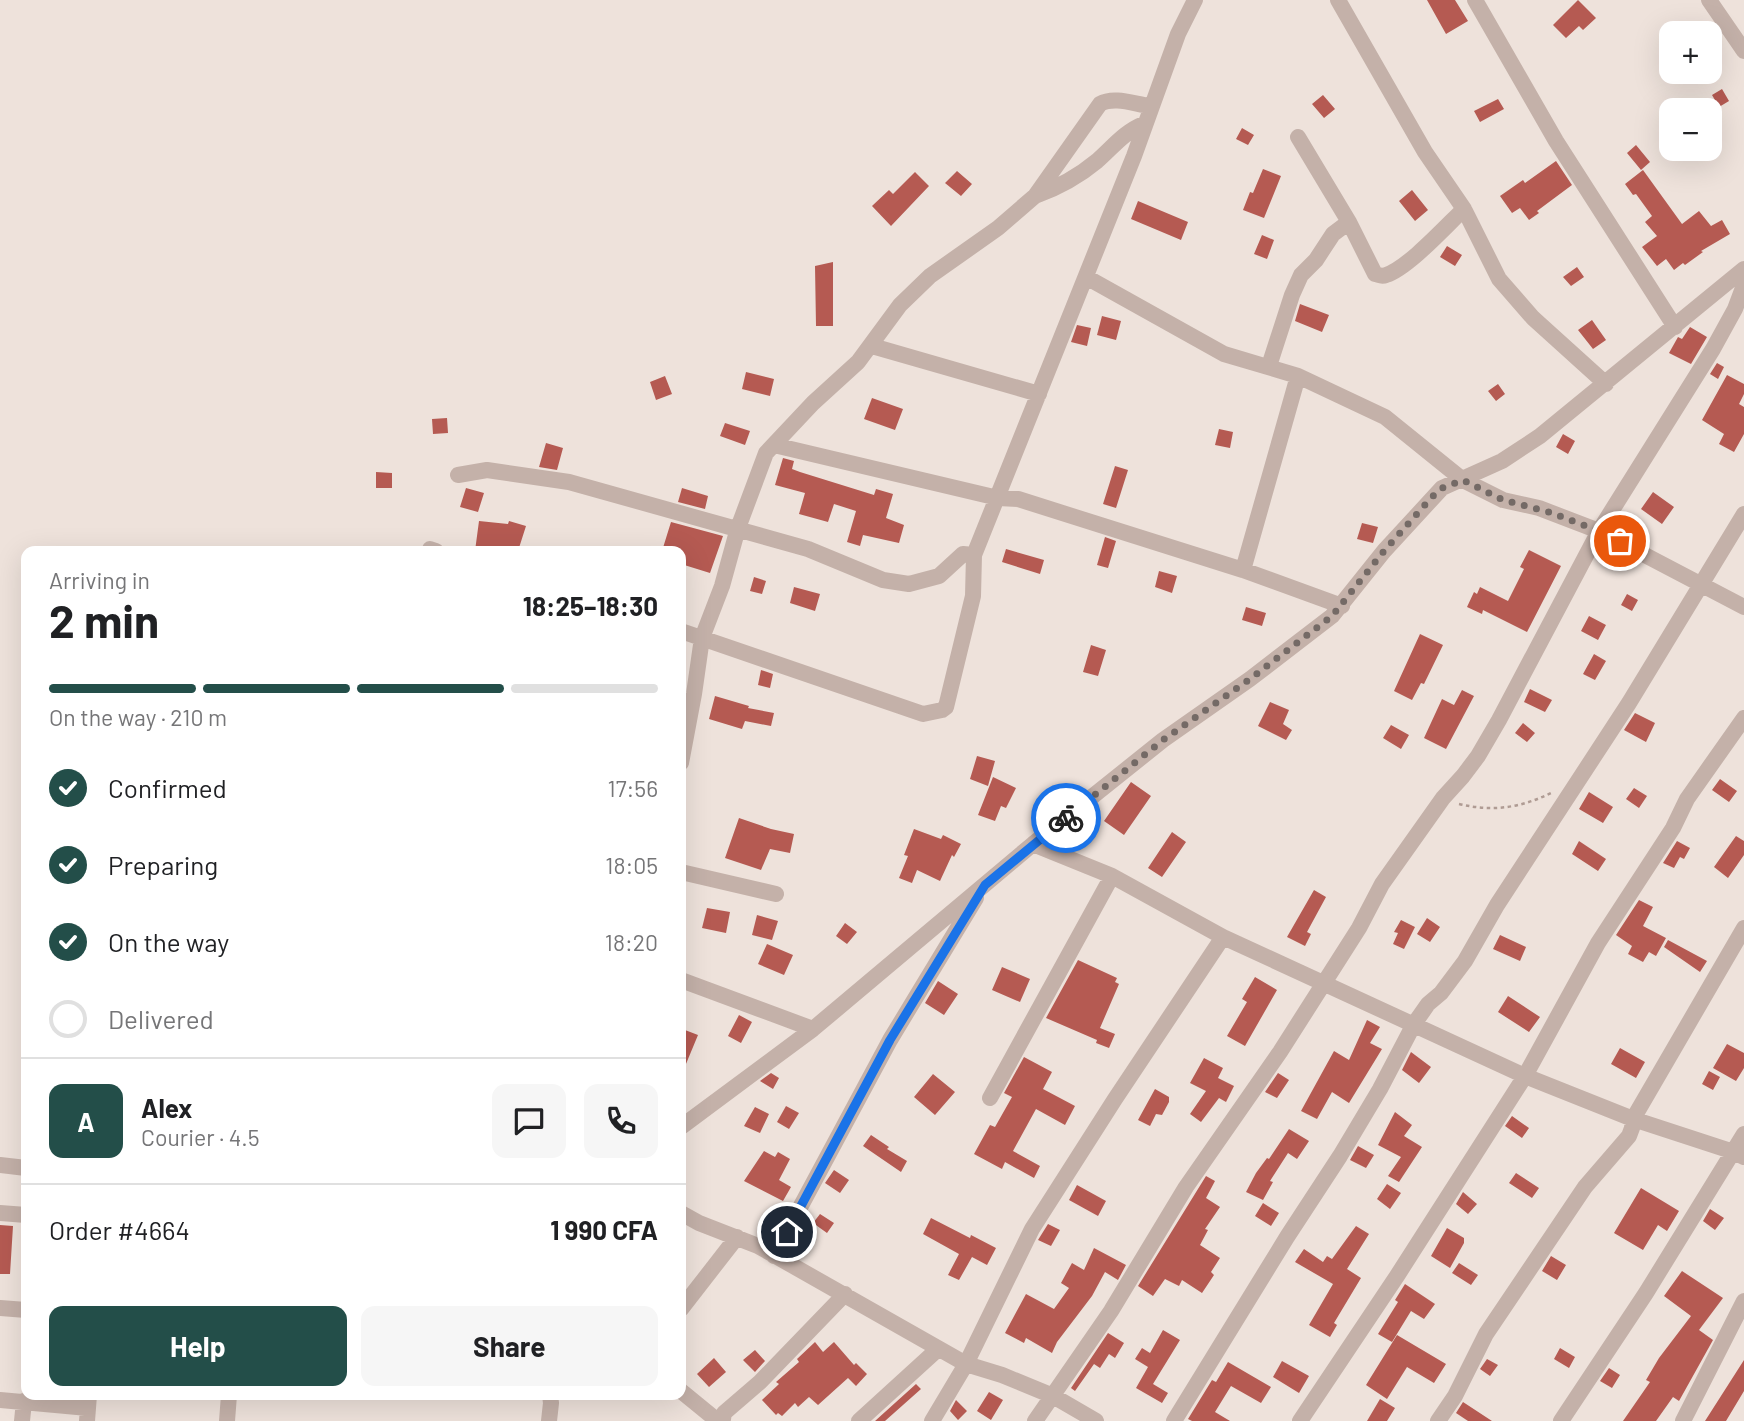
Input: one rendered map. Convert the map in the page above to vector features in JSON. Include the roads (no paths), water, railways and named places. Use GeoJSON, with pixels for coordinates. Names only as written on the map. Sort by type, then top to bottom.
{"type":"FeatureCollection","features":[{"type":"Feature","properties":{"kind":"street"},"geometry":{"type":"LineString","coordinates":[[686,633],[923,714],[942,710],[948,701],[973,596],[974,555],[1086,278],[1178,34],[1195,0]]}},
{"type":"Feature","properties":{"kind":"street"},"geometry":{"type":"LineString","coordinates":[[1338,0],[1425,152],[1464,209],[1499,279],[1515,300],[1550,335],[1606,384]]}},
{"type":"Feature","properties":{"kind":"street"},"geometry":{"type":"LineString","coordinates":[[1475,0],[1556,141],[1675,327]]}},
{"type":"Feature","properties":{"kind":"street"},"geometry":{"type":"LineString","coordinates":[[1709,0],[1744,51]]}},
{"type":"Feature","properties":{"kind":"street"},"geometry":{"type":"LineString","coordinates":[[686,736],[702,638],[766,453],[872,346],[900,305],[930,276],[998,228],[1035,196],[1100,104],[1107,100],[1150,106]]}},
{"type":"Feature","properties":{"kind":"street"},"geometry":{"type":"LineString","coordinates":[[1035,196],[1051,191],[1087,169],[1130,130],[1144,124]]}},
{"type":"Feature","properties":{"kind":"street"},"geometry":{"type":"LineString","coordinates":[[1298,137],[1349,222],[1375,274],[1386,275],[1403,265],[1464,209]]}},
{"type":"Feature","properties":{"kind":"street"},"geometry":{"type":"LineString","coordinates":[[1269,366],[1301,275],[1316,260],[1333,234],[1349,222]]}},
{"type":"Feature","properties":{"kind":"street"},"geometry":{"type":"LineString","coordinates":[[686,1123],[813,1028],[1163,740],[1315,630],[1342,606],[1384,551],[1442,488],[1502,461],[1540,436],[1744,269]]}},
{"type":"Feature","properties":{"kind":"street"},"geometry":{"type":"LineString","coordinates":[[1086,278],[1224,354],[1298,376],[1385,416],[1463,480],[1503,500],[1539,508],[1599,531],[1744,607]]}},
{"type":"Feature","properties":{"kind":"street"},"geometry":{"type":"LineString","coordinates":[[1035,1421],[1111,1311],[1186,1187],[1280,1052],[1360,928],[1382,884],[1443,798],[1463,776],[1499,720],[1599,531],[1713,349],[1735,309],[1744,285]]}},
{"type":"Feature","properties":{"kind":"street"},"geometry":{"type":"LineString","coordinates":[[872,346],[1039,394]]}},
{"type":"Feature","properties":{"kind":"street"},"geometry":{"type":"LineString","coordinates":[[1243,570],[1298,376]]}},
{"type":"Feature","properties":{"kind":"street"},"geometry":{"type":"LineString","coordinates":[[774,445],[998,498],[1018,499],[1243,570],[1342,606]]}},
{"type":"Feature","properties":{"kind":"street"},"geometry":{"type":"LineString","coordinates":[[458,475],[487,470],[569,482],[808,549],[883,580],[909,584],[939,576],[963,554],[974,555]]}},
{"type":"Feature","properties":{"kind":"street"},"geometry":{"type":"LineString","coordinates":[[1174,1421],[1380,1089],[1413,1024],[1465,961],[1497,905],[1629,703],[1744,514]]}},
{"type":"Feature","properties":{"kind":"street"},"geometry":{"type":"LineString","coordinates":[[1300,1421],[1525,1076],[1598,943],[1673,828],[1687,799],[1744,718]]}},
{"type":"Feature","properties":{"kind":"street"},"geometry":{"type":"LineString","coordinates":[[1033,845],[1112,876],[1223,937],[1525,1076],[1633,1119],[1739,1154]]}},
{"type":"Feature","properties":{"kind":"street"},"geometry":{"type":"LineString","coordinates":[[686,873],[776,894]]}},
{"type":"Feature","properties":{"kind":"street"},"geometry":{"type":"LineString","coordinates":[[990,1098],[1112,876]]}},
{"type":"Feature","properties":{"kind":"street"},"geometry":{"type":"LineString","coordinates":[[775,1256],[890,1040],[985,885]]}},
{"type":"Feature","properties":{"kind":"street"},"geometry":{"type":"LineString","coordinates":[[1438,1421],[1455,1396],[1486,1334],[1585,1188],[1629,1136],[1633,1119],[1744,928]]}},
{"type":"Feature","properties":{"kind":"street"},"geometry":{"type":"LineString","coordinates":[[932,1421],[966,1364],[1032,1229],[1223,937]]}},
{"type":"Feature","properties":{"kind":"street"},"geometry":{"type":"LineString","coordinates":[[686,982],[813,1028]]}},
{"type":"Feature","properties":{"kind":"street"},"geometry":{"type":"LineString","coordinates":[[1562,1421],[1739,1154],[1744,1134]]}},
{"type":"Feature","properties":{"kind":"street"},"geometry":{"type":"LineString","coordinates":[[0,1165],[21,1167]]}},
{"type":"Feature","properties":{"kind":"street"},"geometry":{"type":"LineString","coordinates":[[0,1213],[21,1214]]}},
{"type":"Feature","properties":{"kind":"street"},"geometry":{"type":"LineString","coordinates":[[686,1216],[775,1256],[966,1364],[1054,1396],[1096,1421]]}},
{"type":"Feature","properties":{"kind":"street"},"geometry":{"type":"LineString","coordinates":[[686,1303],[737,1237]]}},
{"type":"Feature","properties":{"kind":"street"},"geometry":{"type":"LineString","coordinates":[[686,1395],[714,1418],[723,1419],[724,1413],[760,1382],[845,1294]]}},
{"type":"Feature","properties":{"kind":"street"},"geometry":{"type":"LineString","coordinates":[[1683,1421],[1744,1301]]}},
{"type":"Feature","properties":{"kind":"street"},"geometry":{"type":"LineString","coordinates":[[0,1308],[21,1310]]}},
{"type":"Feature","properties":{"kind":"street"},"geometry":{"type":"LineString","coordinates":[[859,1421],[938,1349]]}},
{"type":"Feature","properties":{"kind":"street"},"geometry":{"type":"LineString","coordinates":[[0,1400],[88,1408]]}},
{"type":"Feature","properties":{"kind":"street"},"geometry":{"type":"LineString","coordinates":[[227,1421],[229,1400]]}},
{"type":"Feature","properties":{"kind":"street"},"geometry":{"type":"LineString","coordinates":[[549,1421],[550,1400]]}},
{"type":"Feature","properties":{"kind":"street"},"geometry":{"type":"LineString","coordinates":[[22,1421],[24,1401]]}}]}
